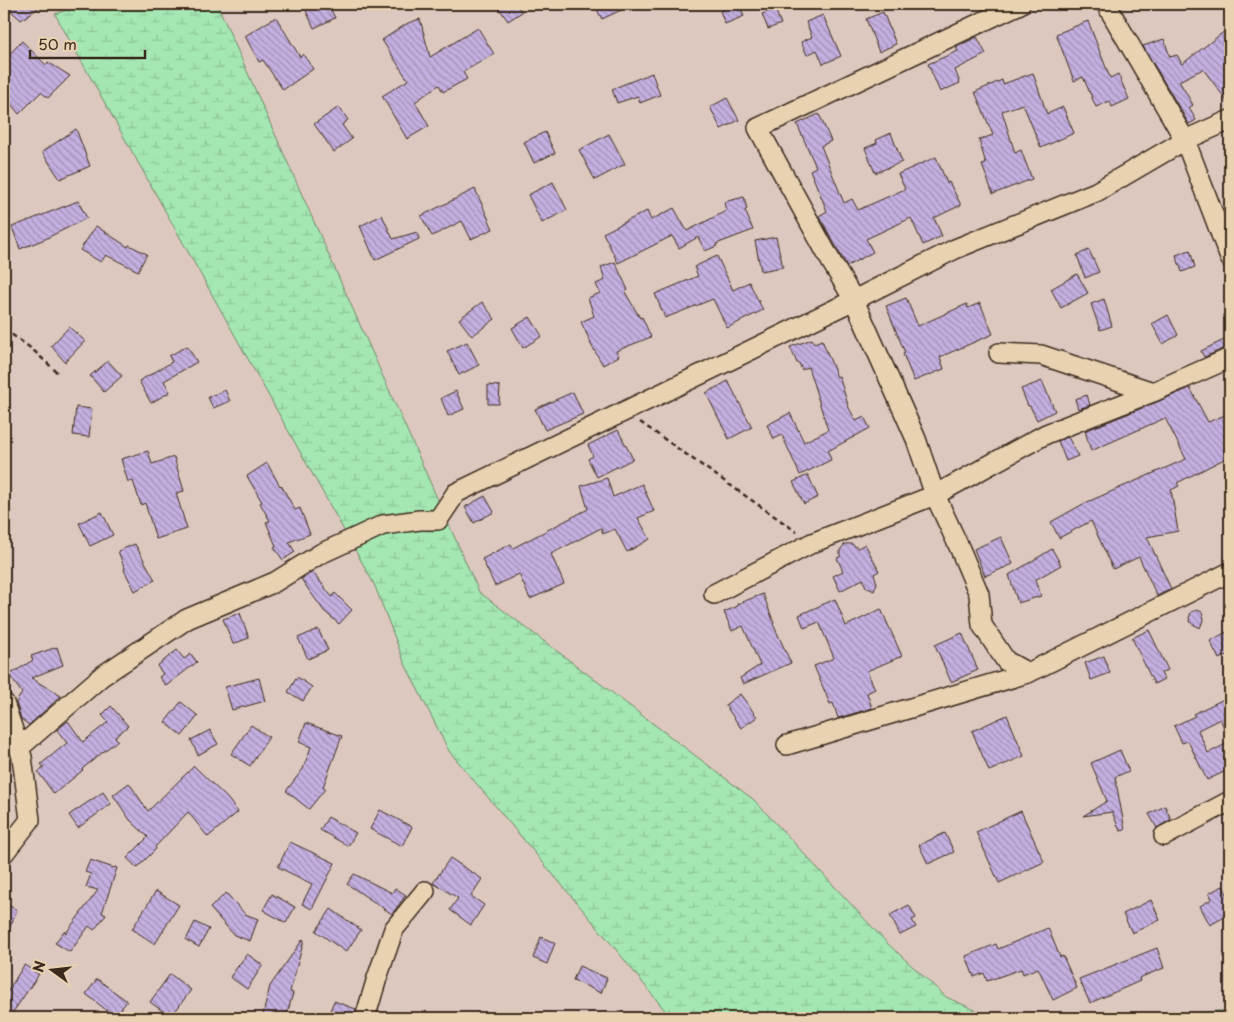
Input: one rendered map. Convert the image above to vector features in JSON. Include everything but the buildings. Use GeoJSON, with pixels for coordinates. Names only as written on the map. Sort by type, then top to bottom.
{"type":"FeatureCollection","features":[{"type":"Feature","properties":{"kind":"street"},"geometry":{"type":"LineString","coordinates":[[1020,4],[758,128],[854,300],[916,440],[935,495],[979,594],[982,625],[1006,660],[1028,673]]}},
{"type":"Feature","properties":{"kind":"street"},"geometry":{"type":"LineString","coordinates":[[1106,4],[1185,140],[1230,258]]}},
{"type":"Feature","properties":{"kind":"street"},"geometry":{"type":"LineString","coordinates":[[19,748],[102,676],[188,619],[275,582],[320,554],[383,525],[420,520],[438,520],[456,492],[854,300],[955,249],[1096,192],[1185,140],[1230,120]]}},
{"type":"Feature","properties":{"kind":"street"},"geometry":{"type":"LineString","coordinates":[[999,353],[1041,354],[1153,392]]}},
{"type":"Feature","properties":{"kind":"street"},"geometry":{"type":"LineString","coordinates":[[714,594],[812,543],[935,495],[1046,434],[1153,392],[1230,358]]}},
{"type":"Feature","properties":{"kind":"street"},"geometry":{"type":"LineString","coordinates":[[787,745],[1028,673],[1230,572]]}},
{"type":"Feature","properties":{"kind":"street"},"geometry":{"type":"LineString","coordinates":[[4,703],[22,757],[30,820],[4,853]]}},
{"type":"Feature","properties":{"kind":"street"},"geometry":{"type":"LineString","coordinates":[[1164,836],[1230,801]]}},
{"type":"Feature","properties":{"kind":"street"},"geometry":{"type":"LineString","coordinates":[[364,1018],[394,929],[425,891]]}},
{"type":"Feature","properties":{"kind":"path"},"geometry":{"type":"LineString","coordinates":[[4,331],[7,331],[32,349],[58,374]]}},
{"type":"Feature","properties":{"kind":"path"},"geometry":{"type":"LineString","coordinates":[[625,411],[812,543]]}},
{"type":"Feature","properties":{"kind":"green space"},"geometry":{"type":"Polygon","coordinates":[[[85,4],[217,4],[479,592],[754,800],[887,943],[946,997],[993,1018],[671,1018],[614,947],[449,751],[405,664],[374,584],[55,14],[85,4]]]}},
{"type":"Feature","properties":{"kind":"green space"},"geometry":{"type":"Polygon","coordinates":[[[1230,1010],[1230,1018],[1138,1018],[1230,1010]]]}}]}
